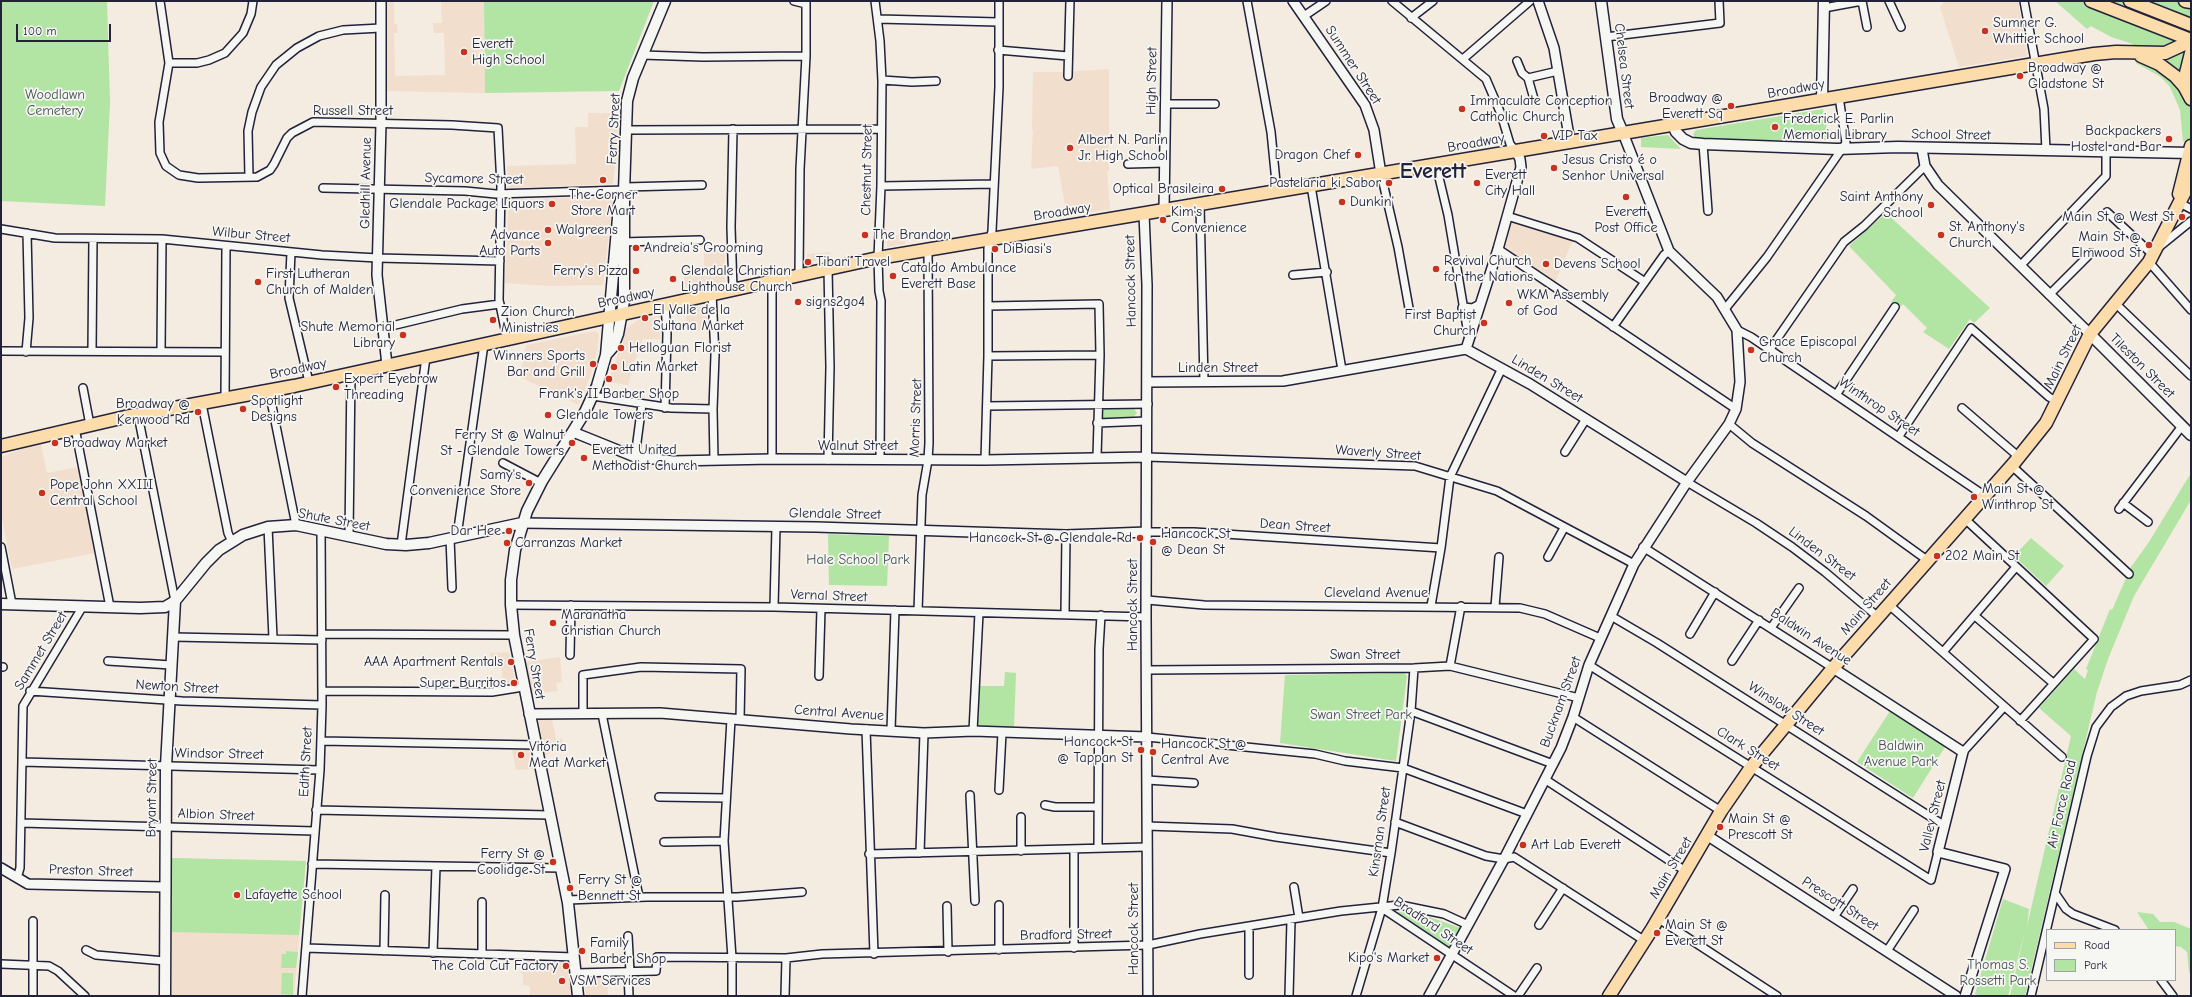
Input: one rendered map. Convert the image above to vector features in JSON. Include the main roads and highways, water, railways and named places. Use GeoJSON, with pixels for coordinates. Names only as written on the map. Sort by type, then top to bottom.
{"type":"FeatureCollection","features":[{"type":"Feature","properties":{"kind":"main road","name":"Ferry Street"},"geometry":{"type":"LineString","coordinates":[[578,996],[567,900],[523,687],[514,635],[511,605],[515,550],[522,523],[541,483],[573,432],[593,396],[606,355],[613,347],[618,334],[616,315],[624,302],[620,242],[624,190],[626,130],[630,90],[642,55],[664,1]]}},
{"type":"Feature","properties":{"kind":"main road","name":"Chelsea Street"},"geometry":{"type":"LineString","coordinates":[[1601,1],[1617,119],[1623,133]]}},
{"type":"Feature","properties":{"kind":"main road"},"geometry":{"type":"LineString","coordinates":[[2091,1],[2191,40]]}},
{"type":"Feature","properties":{"kind":"main road"},"geometry":{"type":"LineString","coordinates":[[2130,1],[2191,25]]}},
{"type":"Feature","properties":{"kind":"main road"},"geometry":{"type":"LineString","coordinates":[[2185,1],[2191,2]]}},
{"type":"Feature","properties":{"kind":"main road"},"geometry":{"type":"LineString","coordinates":[[1822,100],[1824,5]]}},
{"type":"Feature","properties":{"kind":"main road","name":"Broadway"},"geometry":{"type":"LineString","coordinates":[[1,446],[75,428],[138,415],[269,391],[733,290],[799,274],[878,258],[2035,64],[2107,53],[2161,54],[2178,48],[2191,40]]}},
{"type":"Feature","properties":{"kind":"main road","name":"Broadway"},"geometry":{"type":"LineString","coordinates":[[2136,54],[2159,64],[2170,72],[2182,84],[2191,99]]}},
{"type":"Feature","properties":{"kind":"main road"},"geometry":{"type":"LineString","coordinates":[[2190,57],[2186,78],[2191,99]]}},
{"type":"Feature","properties":{"kind":"main road","name":"School Street"},"geometry":{"type":"LineString","coordinates":[[1672,125],[1683,139],[1691,143],[1703,144],[1922,149],[2190,150]]}},
{"type":"Feature","properties":{"kind":"main road","name":"Main Street"},"geometry":{"type":"LineString","coordinates":[[2178,202],[2179,190],[2190,150]]}},
{"type":"Feature","properties":{"kind":"main road","name":"Main Street"},"geometry":{"type":"LineString","coordinates":[[1613,995],[1708,836],[1721,811],[1752,766],[1833,668],[1927,560],[1965,520],[2046,423],[2058,402],[2090,334],[2153,255],[2178,202],[2191,180]]}},
{"type":"Feature","properties":{"kind":"main road","name":"Tileston Street"},"geometry":{"type":"LineString","coordinates":[[2090,334],[2191,435]]}},
{"type":"Feature","properties":{"kind":"main road","name":"Shute Street"},"geometry":{"type":"LineString","coordinates":[[175,601],[211,557],[232,542],[268,527],[296,525],[401,545],[429,543],[522,523]]}},
{"type":"Feature","properties":{"kind":"main road"},"geometry":{"type":"LineString","coordinates":[[1,604],[163,607],[175,601]]}},
{"type":"Feature","properties":{"kind":"main road","name":"Bryant Street"},"geometry":{"type":"LineString","coordinates":[[165,996],[166,766],[175,601]]}},
{"type":"Feature","properties":{"kind":"place","name":"Sumner G. Whittier School"},"geometry":{"type":"Point","coordinates":[1985,31]}},
{"type":"Feature","properties":{"kind":"place","name":"Everett High School"},"geometry":{"type":"Point","coordinates":[464,52]}},
{"type":"Feature","properties":{"kind":"place","name":"Broadway @ Gladstone St"},"geometry":{"type":"Point","coordinates":[2020,76]}},
{"type":"Feature","properties":{"kind":"place","name":"Broadway @ Everett Sq"},"geometry":{"type":"Point","coordinates":[1731,106]}},
{"type":"Feature","properties":{"kind":"place","name":"Immaculate Conception Catholic Church"},"geometry":{"type":"Point","coordinates":[1462,109]}},
{"type":"Feature","properties":{"kind":"place","name":"Frederick E. Parlin Memorial Library"},"geometry":{"type":"Point","coordinates":[1775,127]}},
{"type":"Feature","properties":{"kind":"place","name":"VIP Tax"},"geometry":{"type":"Point","coordinates":[1544,136]}},
{"type":"Feature","properties":{"kind":"place","name":"Backpackers Hostel and Bar"},"geometry":{"type":"Point","coordinates":[2169,139]}},
{"type":"Feature","properties":{"kind":"place","name":"Albert N. Parlin Jr. High School"},"geometry":{"type":"Point","coordinates":[1070,148]}},
{"type":"Feature","properties":{"kind":"place","name":"Dragon Chef"},"geometry":{"type":"Point","coordinates":[1358,155]}},
{"type":"Feature","properties":{"kind":"place","name":"Jesus Cristo é o Senhor Universal"},"geometry":{"type":"Point","coordinates":[1554,168]}},
{"type":"Feature","properties":{"kind":"place","name":"The Corner Store Mart"},"geometry":{"type":"Point","coordinates":[603,180]}},
{"type":"Feature","properties":{"kind":"place","name":"Pastelaria ki Sabor"},"geometry":{"type":"Point","coordinates":[1389,183]}},
{"type":"Feature","properties":{"kind":"place","name":"Everett City Hall"},"geometry":{"type":"Point","coordinates":[1477,183]}},
{"type":"Feature","properties":{"kind":"place","name":"Optical Brasileira"},"geometry":{"type":"Point","coordinates":[1222,189]}},
{"type":"Feature","properties":{"kind":"place","name":"Everett Post Office"},"geometry":{"type":"Point","coordinates":[1626,197]}},
{"type":"Feature","properties":{"kind":"place","name":"Dunkin'"},"geometry":{"type":"Point","coordinates":[1342,202]}},
{"type":"Feature","properties":{"kind":"place","name":"Glendale Package Liquors"},"geometry":{"type":"Point","coordinates":[552,204]}},
{"type":"Feature","properties":{"kind":"place","name":"Saint Anthony School"},"geometry":{"type":"Point","coordinates":[1931,205]}},
{"type":"Feature","properties":{"kind":"place","name":"Main St @ West St"},"geometry":{"type":"Point","coordinates":[2182,217]}},
{"type":"Feature","properties":{"kind":"place","name":"Kim's Convenience"},"geometry":{"type":"Point","coordinates":[1163,220]}},
{"type":"Feature","properties":{"kind":"place","name":"Walgreens"},"geometry":{"type":"Point","coordinates":[548,230]}},
{"type":"Feature","properties":{"kind":"place","name":"The Brandon"},"geometry":{"type":"Point","coordinates":[865,235]}},
{"type":"Feature","properties":{"kind":"place","name":"St. Anthony's Church"},"geometry":{"type":"Point","coordinates":[1941,235]}},
{"type":"Feature","properties":{"kind":"place","name":"Advance Auto Parts"},"geometry":{"type":"Point","coordinates":[548,243]}},
{"type":"Feature","properties":{"kind":"place","name":"Main St @ Elmwood St"},"geometry":{"type":"Point","coordinates":[2149,245]}},
{"type":"Feature","properties":{"kind":"place","name":"Andreia's Grooming"},"geometry":{"type":"Point","coordinates":[636,248]}},
{"type":"Feature","properties":{"kind":"place","name":"DiBiasi's"},"geometry":{"type":"Point","coordinates":[995,249]}},
{"type":"Feature","properties":{"kind":"place","name":"Tibari Travel"},"geometry":{"type":"Point","coordinates":[808,262]}},
{"type":"Feature","properties":{"kind":"place","name":"Devens School"},"geometry":{"type":"Point","coordinates":[1546,264]}},
{"type":"Feature","properties":{"kind":"place","name":"Revival Church for the Nations"},"geometry":{"type":"Point","coordinates":[1436,269]}},
{"type":"Feature","properties":{"kind":"place","name":"Ferry's Pizza"},"geometry":{"type":"Point","coordinates":[636,271]}},
{"type":"Feature","properties":{"kind":"place","name":"Cataldo Ambulance Everett Base"},"geometry":{"type":"Point","coordinates":[893,276]}},
{"type":"Feature","properties":{"kind":"place","name":"Glendale Christian Lighthouse Church"},"geometry":{"type":"Point","coordinates":[673,279]}},
{"type":"Feature","properties":{"kind":"place","name":"First Lutheran Church of Malden"},"geometry":{"type":"Point","coordinates":[258,282]}},
{"type":"Feature","properties":{"kind":"place","name":"signs2go4"},"geometry":{"type":"Point","coordinates":[798,302]}},
{"type":"Feature","properties":{"kind":"place","name":"WKM Assembly of God"},"geometry":{"type":"Point","coordinates":[1509,303]}},
{"type":"Feature","properties":{"kind":"place","name":"El Valle de la Sultana Market"},"geometry":{"type":"Point","coordinates":[645,318]}},
{"type":"Feature","properties":{"kind":"place","name":"Zion Church Ministries"},"geometry":{"type":"Point","coordinates":[493,320]}},
{"type":"Feature","properties":{"kind":"place","name":"First Baptist Church"},"geometry":{"type":"Point","coordinates":[1484,323]}},
{"type":"Feature","properties":{"kind":"place","name":"Shute Memorial Library"},"geometry":{"type":"Point","coordinates":[403,335]}},
{"type":"Feature","properties":{"kind":"place","name":"Helloguan Florist"},"geometry":{"type":"Point","coordinates":[621,348]}},
{"type":"Feature","properties":{"kind":"place","name":"Grace Episcopal Church"},"geometry":{"type":"Point","coordinates":[1751,350]}},
{"type":"Feature","properties":{"kind":"place","name":"Winners Sports Bar and Grill"},"geometry":{"type":"Point","coordinates":[593,364]}},
{"type":"Feature","properties":{"kind":"place","name":"Latin Market"},"geometry":{"type":"Point","coordinates":[614,367]}},
{"type":"Feature","properties":{"kind":"place","name":"Frank's II Barber Shop"},"geometry":{"type":"Point","coordinates":[609,379]}},
{"type":"Feature","properties":{"kind":"place","name":"Expert Eyebrow Threading"},"geometry":{"type":"Point","coordinates":[336,387]}},
{"type":"Feature","properties":{"kind":"place","name":"Spotlight Designs"},"geometry":{"type":"Point","coordinates":[243,409]}},
{"type":"Feature","properties":{"kind":"place","name":"Broadway @ Kenwood Rd"},"geometry":{"type":"Point","coordinates":[198,412]}},
{"type":"Feature","properties":{"kind":"place","name":"Glendale Towers"},"geometry":{"type":"Point","coordinates":[548,415]}},
{"type":"Feature","properties":{"kind":"place","name":"Broadway Market"},"geometry":{"type":"Point","coordinates":[55,443]}},
{"type":"Feature","properties":{"kind":"place","name":"Ferry St @ Walnut St - Glendale Towers"},"geometry":{"type":"Point","coordinates":[572,443]}},
{"type":"Feature","properties":{"kind":"place","name":"Everett United Methodist Church"},"geometry":{"type":"Point","coordinates":[584,458]}},
{"type":"Feature","properties":{"kind":"place","name":"Samy's Convenience Store"},"geometry":{"type":"Point","coordinates":[529,483]}},
{"type":"Feature","properties":{"kind":"place","name":"Pope John XXIII Central School"},"geometry":{"type":"Point","coordinates":[42,493]}},
{"type":"Feature","properties":{"kind":"place","name":"Main St @ Winthrop St"},"geometry":{"type":"Point","coordinates":[1974,497]}},
{"type":"Feature","properties":{"kind":"place","name":"Dar Hee"},"geometry":{"type":"Point","coordinates":[509,531]}},
{"type":"Feature","properties":{"kind":"place","name":"Hancock St @ Glendale Rd"},"geometry":{"type":"Point","coordinates":[1140,538]}},
{"type":"Feature","properties":{"kind":"place","name":"Hancock St @ Dean St"},"geometry":{"type":"Point","coordinates":[1153,542]}},
{"type":"Feature","properties":{"kind":"place","name":"Carranzas Market"},"geometry":{"type":"Point","coordinates":[507,543]}},
{"type":"Feature","properties":{"kind":"place","name":"202 Main St"},"geometry":{"type":"Point","coordinates":[1937,556]}},
{"type":"Feature","properties":{"kind":"place","name":"Maranatha Christian Church"},"geometry":{"type":"Point","coordinates":[553,623]}},
{"type":"Feature","properties":{"kind":"place","name":"AAA Apartment Rentals"},"geometry":{"type":"Point","coordinates":[511,662]}},
{"type":"Feature","properties":{"kind":"place","name":"Super Burritos"},"geometry":{"type":"Point","coordinates":[514,683]}},
{"type":"Feature","properties":{"kind":"place","name":"Hancock St @ Tappan St"},"geometry":{"type":"Point","coordinates":[1141,750]}},
{"type":"Feature","properties":{"kind":"place","name":"Hancock St @ Central Ave"},"geometry":{"type":"Point","coordinates":[1153,752]}},
{"type":"Feature","properties":{"kind":"place","name":"Vitória Meat Market"},"geometry":{"type":"Point","coordinates":[521,755]}},
{"type":"Feature","properties":{"kind":"place","name":"Main St @ Prescott St"},"geometry":{"type":"Point","coordinates":[1720,827]}},
{"type":"Feature","properties":{"kind":"place","name":"Art Lab Everett"},"geometry":{"type":"Point","coordinates":[1523,845]}},
{"type":"Feature","properties":{"kind":"place","name":"Ferry St @ Coolidge St"},"geometry":{"type":"Point","coordinates":[553,862]}},
{"type":"Feature","properties":{"kind":"place","name":"Ferry St @ Bennett St"},"geometry":{"type":"Point","coordinates":[570,888]}},
{"type":"Feature","properties":{"kind":"place","name":"Lafayette School"},"geometry":{"type":"Point","coordinates":[237,895]}},
{"type":"Feature","properties":{"kind":"place","name":"Main St @ Everett St"},"geometry":{"type":"Point","coordinates":[1657,933]}},
{"type":"Feature","properties":{"kind":"place","name":"Family Barber Shop"},"geometry":{"type":"Point","coordinates":[582,951]}},
{"type":"Feature","properties":{"kind":"place","name":"Kipo's Market"},"geometry":{"type":"Point","coordinates":[1437,958]}},
{"type":"Feature","properties":{"kind":"place","name":"The Cold Cut Factory"},"geometry":{"type":"Point","coordinates":[566,966]}},
{"type":"Feature","properties":{"kind":"place","name":"VSM Services"},"geometry":{"type":"Point","coordinates":[562,981]}},
{"type":"Feature","properties":{"kind":"district","name":"Everett"},"geometry":{"type":"Point","coordinates":[1433,172]}},
{"type":"Feature","properties":{"kind":"park label","name":"Woodlawn Cemetery"},"geometry":{"type":"Point","coordinates":[55,104]}},
{"type":"Feature","properties":{"kind":"park label","name":"Hale School Park"},"geometry":{"type":"Point","coordinates":[858,560]}},
{"type":"Feature","properties":{"kind":"park label","name":"Swan Street Park"},"geometry":{"type":"Point","coordinates":[1361,715]}},
{"type":"Feature","properties":{"kind":"park label","name":"Baldwin Avenue Park"},"geometry":{"type":"Point","coordinates":[1901,754]}},
{"type":"Feature","properties":{"kind":"park label","name":"Thomas S. Rossetti Park"},"geometry":{"type":"Point","coordinates":[1998,974]}}]}
